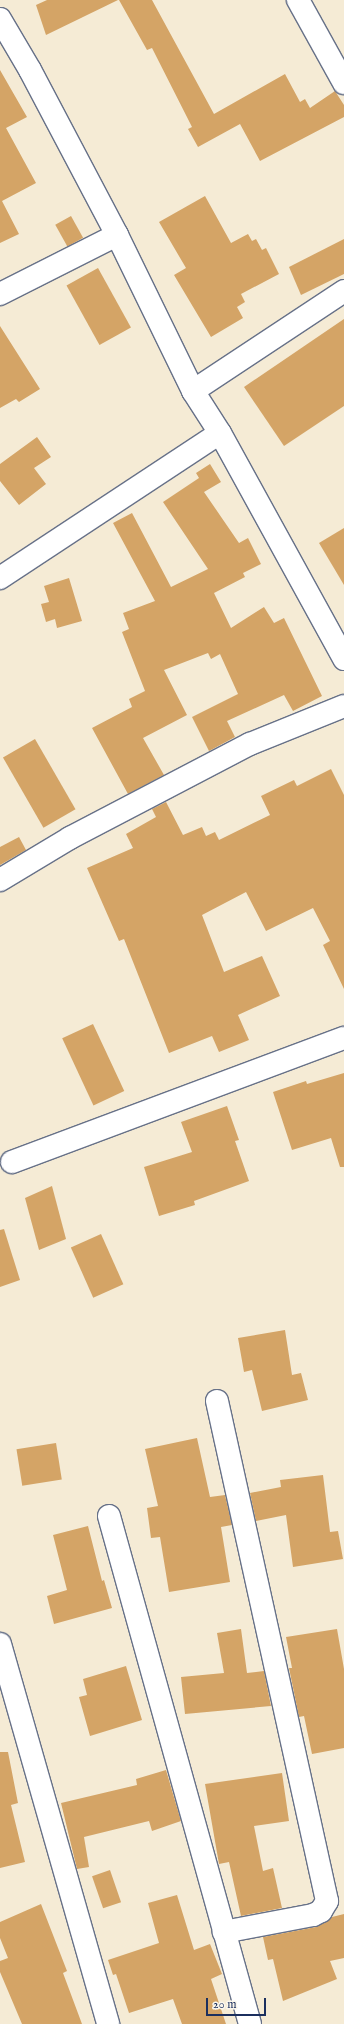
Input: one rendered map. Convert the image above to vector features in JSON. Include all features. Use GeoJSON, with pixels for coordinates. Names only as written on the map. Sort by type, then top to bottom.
{"type":"FeatureCollection","features":[{"type":"Feature","properties":{"kind":"street"},"geometry":{"type":"LineString","coordinates":[[298,0],[344,83]]}},
{"type":"Feature","properties":{"kind":"street"},"geometry":{"type":"LineString","coordinates":[[0,19],[30,70],[117,235],[193,391],[220,433],[344,660]]}},
{"type":"Feature","properties":{"kind":"street"},"geometry":{"type":"LineString","coordinates":[[0,294],[117,235]]}},
{"type":"Feature","properties":{"kind":"street"},"geometry":{"type":"LineString","coordinates":[[193,391],[344,291]]}},
{"type":"Feature","properties":{"kind":"street"},"geometry":{"type":"LineString","coordinates":[[0,578],[220,433]]}},
{"type":"Feature","properties":{"kind":"street"},"geometry":{"type":"LineString","coordinates":[[0,880],[70,838],[250,744],[344,706]]}},
{"type":"Feature","properties":{"kind":"street"},"geometry":{"type":"LineString","coordinates":[[12,1162],[344,1038]]}},
{"type":"Feature","properties":{"kind":"street"},"geometry":{"type":"LineString","coordinates":[[216,1401],[326,1901],[321,1911],[313,1915],[224,1932]]}},
{"type":"Feature","properties":{"kind":"street"},"geometry":{"type":"LineString","coordinates":[[109,1516],[250,2024]]}},
{"type":"Feature","properties":{"kind":"street"},"geometry":{"type":"LineString","coordinates":[[0,1644],[108,2024]]}},
{"type":"Feature","properties":{"kind":"building"},"geometry":{"type":"Polygon","coordinates":[[[47,0],[118,0],[46,35],[36,5],[47,0]]]}},
{"type":"Feature","properties":{"kind":"building"},"geometry":{"type":"Polygon","coordinates":[[[119,0],[152,0],[214,114],[285,74],[300,102],[305,99],[310,108],[335,91],[344,105],[344,117],[260,161],[240,124],[198,147],[188,129],[192,127],[152,48],[147,50],[119,0]]]}},
{"type":"Feature","properties":{"kind":"building"},"geometry":{"type":"Polygon","coordinates":[[[0,70],[27,117],[6,128],[36,183],[2,201],[19,234],[0,243],[0,70]]]}},
{"type":"Feature","properties":{"kind":"building"},"geometry":{"type":"Polygon","coordinates":[[[205,196],[231,243],[248,234],[252,241],[256,239],[262,250],[266,248],[279,274],[241,294],[245,302],[237,307],[243,318],[211,337],[174,275],[186,268],[159,222],[205,196]]]}},
{"type":"Feature","properties":{"kind":"building"},"geometry":{"type":"Polygon","coordinates":[[[71,216],[83,238],[67,247],[55,225],[71,216]]]}},
{"type":"Feature","properties":{"kind":"building"},"geometry":{"type":"Polygon","coordinates":[[[344,239],[344,274],[301,295],[289,267],[344,239]]]}},
{"type":"Feature","properties":{"kind":"building"},"geometry":{"type":"Polygon","coordinates":[[[98,268],[131,327],[99,345],[67,285],[98,268]]]}},
{"type":"Feature","properties":{"kind":"building"},"geometry":{"type":"Polygon","coordinates":[[[344,319],[344,406],[284,446],[244,387],[344,319]]]}},
{"type":"Feature","properties":{"kind":"building"},"geometry":{"type":"Polygon","coordinates":[[[0,326],[40,389],[19,402],[16,399],[0,408],[0,326]]]}},
{"type":"Feature","properties":{"kind":"building"},"geometry":{"type":"Polygon","coordinates":[[[37,437],[51,457],[34,468],[46,484],[19,505],[0,481],[0,464],[37,437]]]}},
{"type":"Feature","properties":{"kind":"building"},"geometry":{"type":"Polygon","coordinates":[[[210,464],[221,482],[204,492],[239,543],[248,538],[261,564],[243,573],[245,577],[214,593],[231,628],[264,607],[274,623],[284,618],[322,696],[293,711],[284,695],[227,721],[235,737],[209,751],[192,717],[238,694],[220,654],[211,659],[208,653],[164,670],[187,715],[143,738],[164,775],[128,794],[92,728],[132,707],[129,699],[145,691],[122,632],[129,629],[123,613],[155,601],[113,523],[132,513],[171,587],[208,569],[163,502],[199,478],[196,473],[210,464]]]}},
{"type":"Feature","properties":{"kind":"building"},"geometry":{"type":"Polygon","coordinates":[[[344,528],[344,585],[319,543],[344,528]]]}},
{"type":"Feature","properties":{"kind":"building"},"geometry":{"type":"Polygon","coordinates":[[[69,578],[82,621],[57,628],[55,619],[46,622],[41,604],[49,602],[44,586],[69,578]]]}},
{"type":"Feature","properties":{"kind":"building"},"geometry":{"type":"Polygon","coordinates":[[[35,739],[76,809],[43,828],[3,758],[35,739]]]}},
{"type":"Feature","properties":{"kind":"building"},"geometry":{"type":"Polygon","coordinates":[[[331,769],[344,795],[344,989],[323,945],[330,941],[313,908],[266,931],[246,892],[202,915],[224,972],[262,956],[280,996],[238,1015],[249,1040],[219,1052],[212,1036],[169,1053],[124,939],[119,941],[87,868],[133,848],[126,834],[156,817],[152,809],[166,802],[183,835],[202,827],[206,836],[215,832],[219,840],[270,815],[261,796],[294,780],[297,786],[331,769]]]}},
{"type":"Feature","properties":{"kind":"building"},"geometry":{"type":"Polygon","coordinates":[[[19,837],[26,850],[0,865],[0,847],[19,837]]]}},
{"type":"Feature","properties":{"kind":"building"},"geometry":{"type":"Polygon","coordinates":[[[93,1024],[124,1091],[93,1105],[62,1038],[93,1024]]]}},
{"type":"Feature","properties":{"kind":"building"},"geometry":{"type":"Polygon","coordinates":[[[344,1073],[344,1167],[340,1167],[331,1138],[292,1150],[273,1092],[306,1081],[307,1084],[344,1073]]]}},
{"type":"Feature","properties":{"kind":"building"},"geometry":{"type":"Polygon","coordinates":[[[227,1106],[239,1140],[235,1141],[249,1181],[194,1201],[195,1205],[159,1216],[144,1167],[192,1152],[181,1122],[227,1106]]]}},
{"type":"Feature","properties":{"kind":"building"},"geometry":{"type":"Polygon","coordinates":[[[52,1186],[66,1239],[39,1250],[25,1198],[52,1186]]]}},
{"type":"Feature","properties":{"kind":"building"},"geometry":{"type":"Polygon","coordinates":[[[4,1229],[20,1280],[0,1287],[0,1230],[4,1229]]]}},
{"type":"Feature","properties":{"kind":"building"},"geometry":{"type":"Polygon","coordinates":[[[101,1234],[123,1284],[93,1298],[71,1247],[101,1234]]]}},
{"type":"Feature","properties":{"kind":"building"},"geometry":{"type":"Polygon","coordinates":[[[285,1330],[292,1375],[301,1373],[308,1400],[262,1411],[252,1370],[244,1372],[238,1338],[285,1330]]]}},
{"type":"Feature","properties":{"kind":"building"},"geometry":{"type":"Polygon","coordinates":[[[197,1438],[210,1497],[225,1495],[232,1525],[221,1527],[230,1582],[169,1592],[160,1537],[151,1538],[147,1508],[158,1506],[145,1449],[197,1438]]]}},
{"type":"Feature","properties":{"kind":"building"},"geometry":{"type":"Polygon","coordinates":[[[56,1443],[62,1480],[22,1486],[16,1449],[56,1443]]]}},
{"type":"Feature","properties":{"kind":"building"},"geometry":{"type":"Polygon","coordinates":[[[323,1475],[330,1532],[338,1531],[343,1559],[293,1567],[286,1515],[256,1521],[250,1493],[281,1487],[280,1480],[323,1475]]]}},
{"type":"Feature","properties":{"kind":"building"},"geometry":{"type":"Polygon","coordinates":[[[88,1526],[102,1581],[104,1580],[112,1608],[54,1624],[47,1596],[67,1590],[53,1535],[88,1526]]]}},
{"type":"Feature","properties":{"kind":"building"},"geometry":{"type":"Polygon","coordinates":[[[241,1629],[247,1673],[264,1671],[271,1706],[185,1714],[181,1677],[224,1673],[217,1633],[241,1629]]]}},
{"type":"Feature","properties":{"kind":"building"},"geometry":{"type":"Polygon","coordinates":[[[337,1629],[344,1669],[344,1748],[312,1754],[304,1716],[299,1717],[289,1668],[292,1668],[286,1637],[337,1629]]]}},
{"type":"Feature","properties":{"kind":"building"},"geometry":{"type":"Polygon","coordinates":[[[126,1666],[142,1720],[90,1736],[79,1697],[87,1695],[83,1679],[126,1666]]]}},
{"type":"Feature","properties":{"kind":"building"},"geometry":{"type":"Polygon","coordinates":[[[0,1752],[8,1752],[18,1803],[11,1805],[25,1862],[0,1868],[0,1752]]]}},
{"type":"Feature","properties":{"kind":"building"},"geometry":{"type":"Polygon","coordinates":[[[166,1770],[181,1821],[152,1831],[149,1821],[84,1837],[89,1867],[77,1869],[61,1803],[137,1785],[136,1779],[166,1770]]]}},
{"type":"Feature","properties":{"kind":"building"},"geometry":{"type":"Polygon","coordinates":[[[282,1773],[289,1821],[254,1826],[263,1871],[273,1868],[282,1908],[241,1916],[229,1862],[219,1864],[205,1784],[282,1773]]]}},
{"type":"Feature","properties":{"kind":"building"},"geometry":{"type":"Polygon","coordinates":[[[110,1870],[121,1902],[103,1908],[92,1876],[110,1870]]]}},
{"type":"Feature","properties":{"kind":"building"},"geometry":{"type":"Polygon","coordinates":[[[177,1895],[194,1950],[210,1944],[222,1974],[211,1979],[226,2024],[182,2024],[173,1999],[129,2013],[116,1974],[113,1975],[108,1960],[159,1943],[148,1903],[177,1895]]]}},
{"type":"Feature","properties":{"kind":"building"},"geometry":{"type":"Polygon","coordinates":[[[41,1904],[67,1971],[63,1973],[82,2024],[22,2024],[0,1972],[0,1961],[8,1958],[0,1938],[0,1922],[41,1904]]]}},
{"type":"Feature","properties":{"kind":"building"},"geometry":{"type":"Polygon","coordinates":[[[344,1914],[344,1958],[330,1961],[337,1979],[283,2001],[273,1959],[268,1960],[263,1937],[316,1927],[332,1917],[344,1914]]]}}]}
